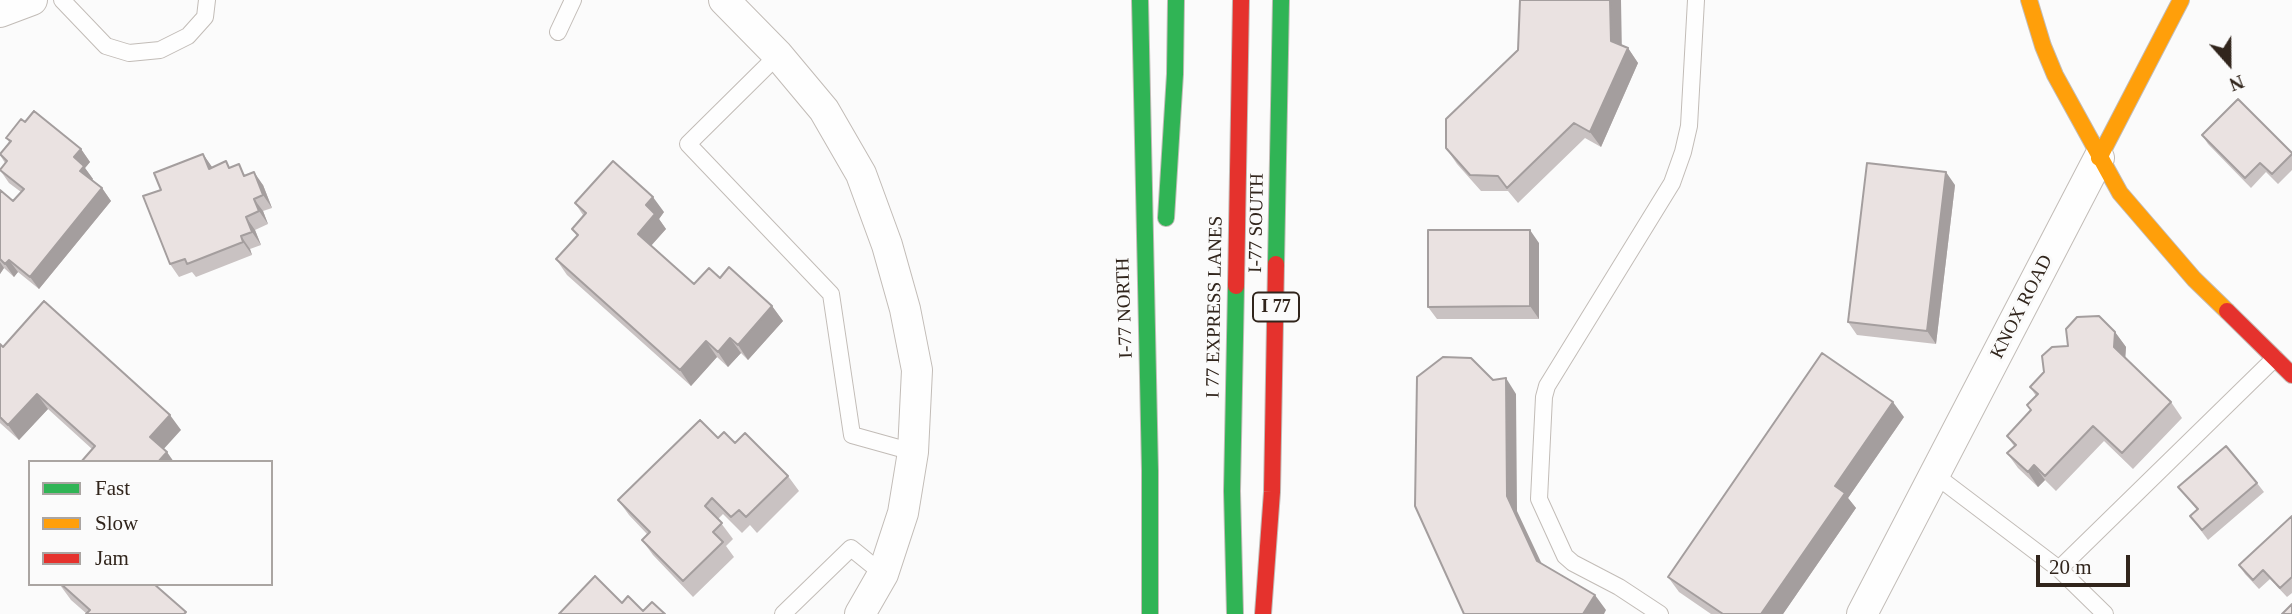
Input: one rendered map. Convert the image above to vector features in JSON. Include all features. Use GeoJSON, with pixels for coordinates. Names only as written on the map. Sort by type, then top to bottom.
{"type":"FeatureCollection","features":[{"type":"Feature","properties":{"kind":"main road","name":"I-77 NORTH"},"geometry":{"type":"LineString","coordinates":[[1140,0],[1150,471],[1150,614]]}},
{"type":"Feature","properties":{"kind":"main road"},"geometry":{"type":"LineString","coordinates":[[1165,238],[1175,74],[1175,0]]}},
{"type":"Feature","properties":{"kind":"main road","name":"I 77 EXPRESS LANES"},"geometry":{"type":"LineString","coordinates":[[1236,614],[1232,491],[1241,0]]}},
{"type":"Feature","properties":{"kind":"main road","name":"I-77 SOUTH"},"geometry":{"type":"LineString","coordinates":[[1263,614],[1272,492],[1281,0]]}},
{"type":"Feature","properties":{"kind":"main road"},"geometry":{"type":"LineString","coordinates":[[2029,0],[2055,75],[2099,158],[2132,210],[2194,279],[2292,374]]}},
{"type":"Feature","properties":{"kind":"main road","name":"KNOX ROAD"},"geometry":{"type":"LineString","coordinates":[[2099,158],[2181,0]]}},
{"type":"Feature","properties":{"kind":"main road"},"geometry":{"type":"LineString","coordinates":[[1150,471],[1162,279]]}},
{"type":"Feature","properties":{"kind":"street"},"geometry":{"type":"LineString","coordinates":[[0,12],[32,0]]}},
{"type":"Feature","properties":{"kind":"street"},"geometry":{"type":"LineString","coordinates":[[724,0],[778,55],[824,110],[861,174],[887,245],[905,309],[917,370],[913,452],[903,513],[883,574],[860,614]]}},
{"type":"Feature","properties":{"kind":"street","name":"KNOX ROAD"},"geometry":{"type":"LineString","coordinates":[[1862,614],[2099,158]]}},
{"type":"Feature","properties":{"kind":"lane"},"geometry":{"type":"LineString","coordinates":[[62,0],[106,46],[129,53],[160,50],[188,36],[205,17],[207,0]]}},
{"type":"Feature","properties":{"kind":"lane"},"geometry":{"type":"LineString","coordinates":[[558,33],[573,0]]}},
{"type":"Feature","properties":{"kind":"lane"},"geometry":{"type":"LineString","coordinates":[[1660,614],[1619,587],[1573,564],[1565,556],[1539,499],[1544,397],[1547,386],[1672,183],[1684,152],[1689,126],[1696,0]]}},
{"type":"Feature","properties":{"kind":"lane"},"geometry":{"type":"LineString","coordinates":[[778,55],[688,144],[831,294],[852,435],[913,452]]}},
{"type":"Feature","properties":{"kind":"lane"},"geometry":{"type":"LineString","coordinates":[[2059,569],[2275,358]]}},
{"type":"Feature","properties":{"kind":"lane"},"geometry":{"type":"LineString","coordinates":[[1935,475],[2059,569],[2105,614]]}},
{"type":"Feature","properties":{"kind":"lane"},"geometry":{"type":"LineString","coordinates":[[783,614],[851,548],[883,574]]}},
{"type":"Feature","properties":{"kind":"building"},"geometry":{"type":"Polygon","coordinates":[[[1520,0],[1610,0],[1611,41],[1628,48],[1590,132],[1574,123],[1507,188],[1498,176],[1470,175],[1446,148],[1446,119],[1518,50],[1520,0]]]}},
{"type":"Feature","properties":{"kind":"building"},"geometry":{"type":"Polygon","coordinates":[[[2238,99],[2292,153],[2272,174],[2260,163],[2245,178],[2202,135],[2238,99]]]}},
{"type":"Feature","properties":{"kind":"building"},"geometry":{"type":"Polygon","coordinates":[[[34,111],[81,149],[74,157],[84,166],[80,171],[102,188],[30,277],[9,260],[5,264],[0,259],[0,190],[13,201],[24,189],[0,170],[7,161],[0,154],[11,141],[6,138],[21,119],[25,122],[34,111]]]}},
{"type":"Feature","properties":{"kind":"building"},"geometry":{"type":"Polygon","coordinates":[[[203,154],[209,169],[226,161],[229,168],[239,164],[244,176],[254,172],[263,195],[254,199],[259,211],[246,217],[252,232],[241,236],[243,242],[187,264],[185,259],[170,264],[143,196],[161,190],[154,173],[203,154]]]}},
{"type":"Feature","properties":{"kind":"building"},"geometry":{"type":"Polygon","coordinates":[[[613,161],[653,197],[646,205],[655,214],[638,234],[694,284],[709,268],[720,278],[729,267],[772,306],[738,345],[730,338],[718,352],[706,341],[680,370],[556,259],[578,235],[572,229],[586,213],[575,203],[613,161]]]}},
{"type":"Feature","properties":{"kind":"building"},"geometry":{"type":"Polygon","coordinates":[[[1867,163],[1946,172],[1927,331],[1848,322],[1867,163]]]}},
{"type":"Feature","properties":{"kind":"building"},"geometry":{"type":"Polygon","coordinates":[[[1428,230],[1530,230],[1530,306],[1428,307],[1428,230]]]}},
{"type":"Feature","properties":{"kind":"building"},"geometry":{"type":"Polygon","coordinates":[[[44,301],[170,415],[150,437],[167,452],[160,460],[83,460],[95,446],[37,394],[8,425],[0,417],[0,344],[3,347],[44,301]]]}},
{"type":"Feature","properties":{"kind":"building"},"geometry":{"type":"Polygon","coordinates":[[[2099,316],[2115,332],[2114,347],[2171,402],[2122,453],[2093,426],[2045,476],[2034,465],[2028,472],[2007,453],[2016,445],[2007,436],[2031,410],[2027,405],[2038,394],[2030,387],[2044,372],[2042,356],[2052,347],[2068,346],[2066,329],[2077,317],[2099,316]]]}},
{"type":"Feature","properties":{"kind":"building"},"geometry":{"type":"Polygon","coordinates":[[[1822,353],[1893,402],[1835,486],[1845,493],[1761,614],[1723,614],[1668,577],[1822,353]]]}},
{"type":"Feature","properties":{"kind":"building"},"geometry":{"type":"Polygon","coordinates":[[[1443,357],[1471,358],[1493,380],[1506,378],[1507,496],[1537,561],[1595,595],[1583,614],[1464,614],[1415,506],[1417,377],[1443,357]]]}},
{"type":"Feature","properties":{"kind":"building"},"geometry":{"type":"Polygon","coordinates":[[[700,420],[718,438],[724,432],[735,443],[745,433],[788,476],[746,517],[739,510],[731,517],[712,498],[705,506],[722,523],[713,532],[723,542],[683,581],[642,540],[650,532],[618,500],[700,420]]]}},
{"type":"Feature","properties":{"kind":"building"},"geometry":{"type":"Polygon","coordinates":[[[2226,446],[2257,483],[2202,530],[2190,516],[2198,509],[2178,487],[2226,446]]]}},
{"type":"Feature","properties":{"kind":"building"},"geometry":{"type":"Polygon","coordinates":[[[2292,516],[2292,577],[2280,588],[2263,570],[2253,580],[2239,565],[2292,516]]]}},
{"type":"Feature","properties":{"kind":"building"},"geometry":{"type":"Polygon","coordinates":[[[595,576],[622,603],[628,596],[643,611],[652,602],[665,614],[559,614],[595,576]]]}},
{"type":"Feature","properties":{"kind":"building"},"geometry":{"type":"Polygon","coordinates":[[[63,586],[156,586],[186,612],[86,614],[90,610],[63,586]]]}},
{"type":"Feature","properties":{"kind":"building"},"geometry":{"type":"Polygon","coordinates":[[[2292,604],[2292,614],[2282,614],[2292,604]]]}},
{"type":"Feature","properties":{"kind":"traffic: fast"},"geometry":{"type":"LineString","coordinates":[[1140,0],[1150,471],[1150,614]]}},
{"type":"Feature","properties":{"kind":"traffic: fast"},"geometry":{"type":"LineString","coordinates":[[1166,218],[1175,74],[1176,0]]}},
{"type":"Feature","properties":{"kind":"traffic: fast"},"geometry":{"type":"LineString","coordinates":[[1276,264],[1281,0]]}},
{"type":"Feature","properties":{"kind":"traffic: fast"},"geometry":{"type":"LineString","coordinates":[[1235,614],[1232,491],[1236,286]]}},
{"type":"Feature","properties":{"kind":"traffic: slow"},"geometry":{"type":"LineString","coordinates":[[2029,0],[2055,75],[2120,193],[2194,279],[2227,311]]}},
{"type":"Feature","properties":{"kind":"traffic: slow"},"geometry":{"type":"LineString","coordinates":[[2099,158],[2181,0]]}},
{"type":"Feature","properties":{"kind":"traffic: jam"},"geometry":{"type":"LineString","coordinates":[[1236,286],[1241,0]]}},
{"type":"Feature","properties":{"kind":"traffic: jam"},"geometry":{"type":"LineString","coordinates":[[1263,614],[1272,492],[1276,264]]}},
{"type":"Feature","properties":{"kind":"traffic: jam"},"geometry":{"type":"LineString","coordinates":[[2227,311],[2292,375]]}}]}
